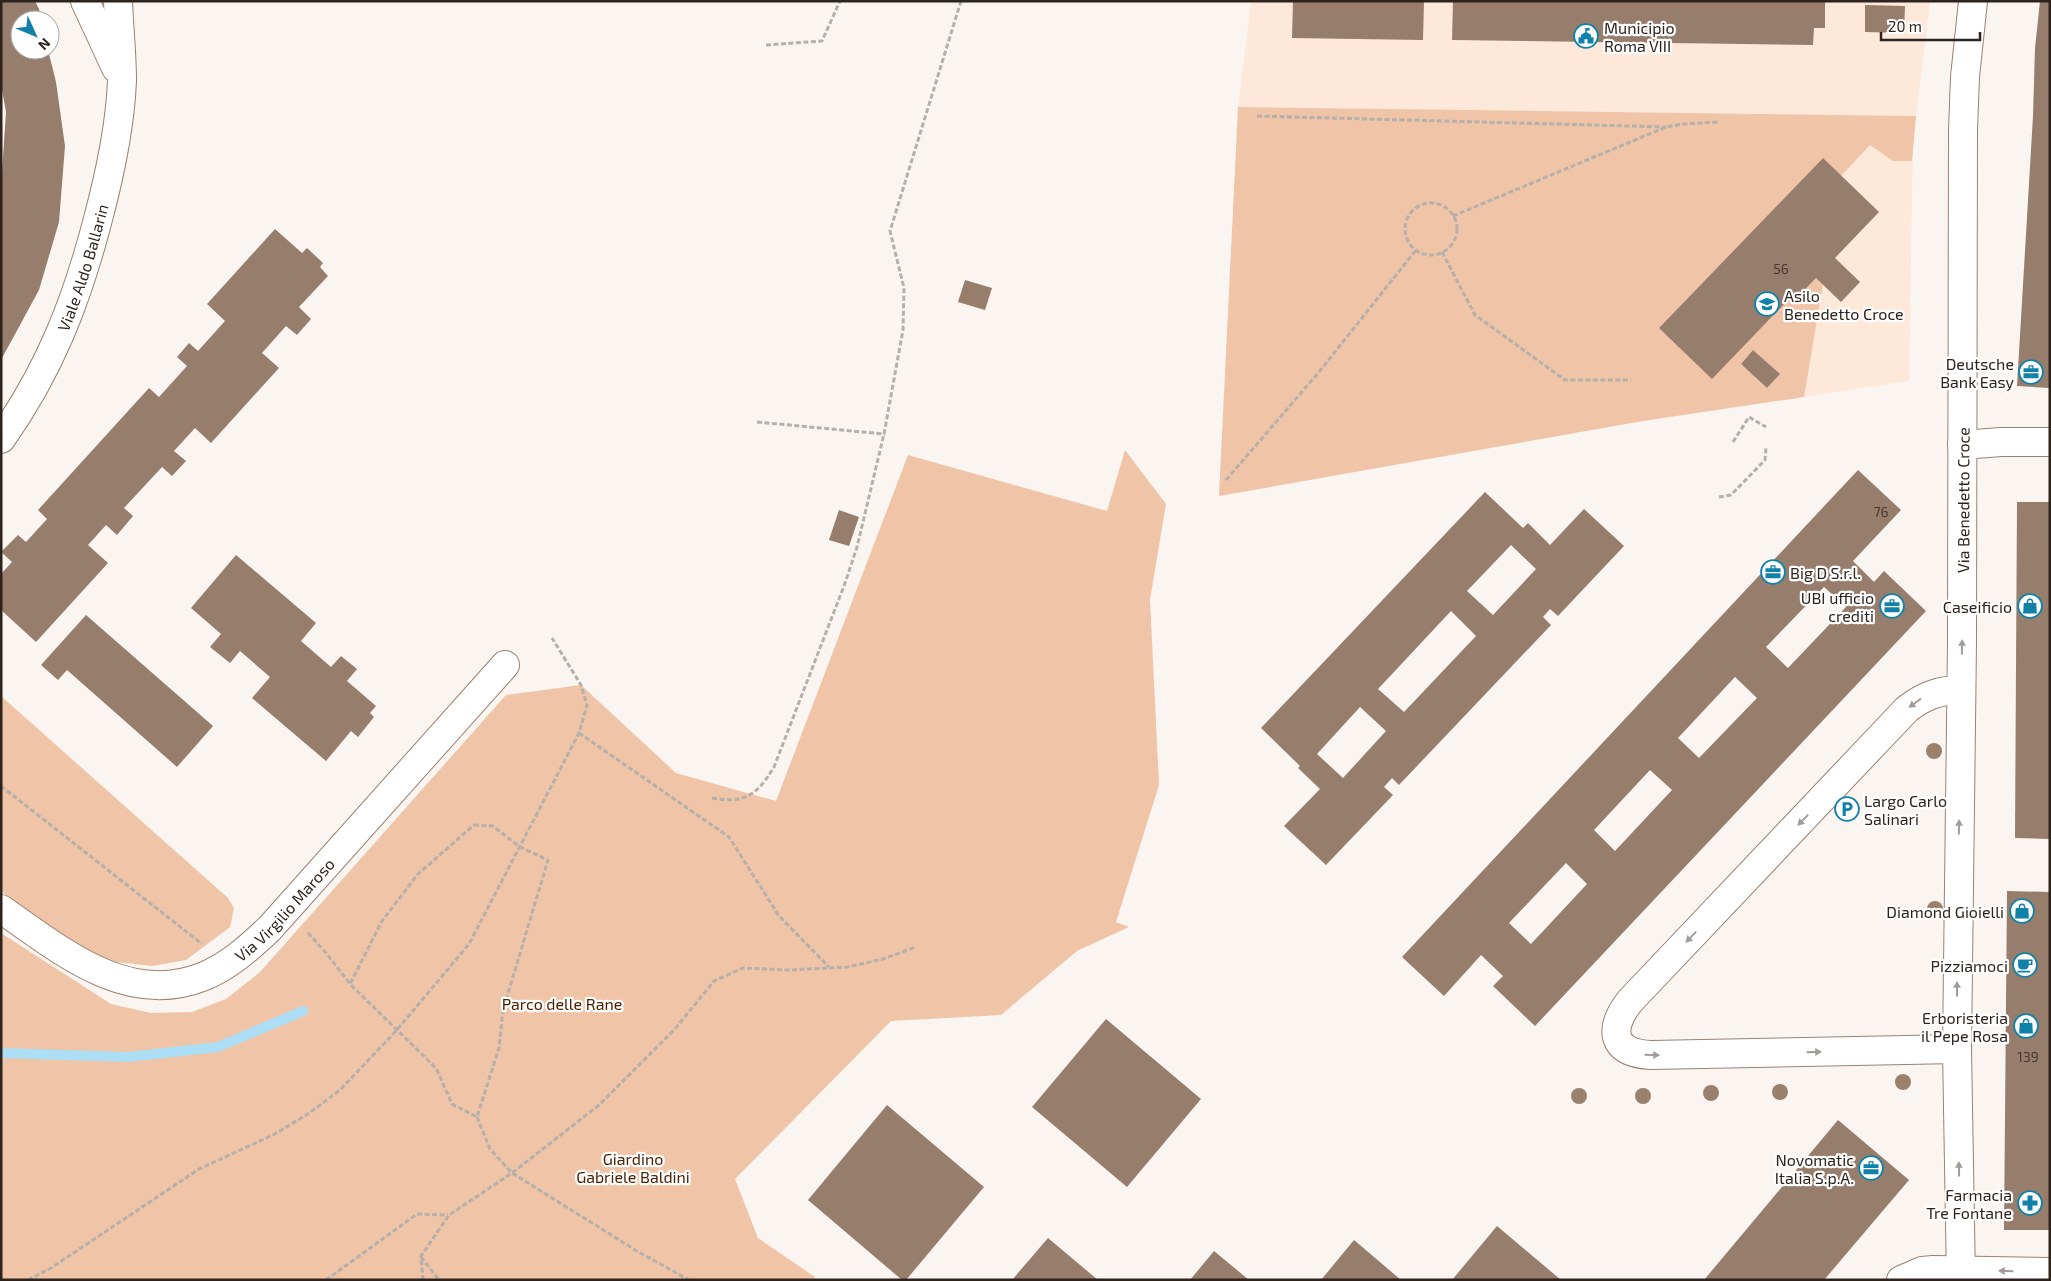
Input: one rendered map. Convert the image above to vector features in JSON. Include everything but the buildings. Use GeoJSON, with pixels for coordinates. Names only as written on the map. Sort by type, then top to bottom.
{"type":"FeatureCollection","features":[{"type":"Feature","properties":{"kind":"street"},"geometry":{"type":"LineString","coordinates":[[85,1],[122,81]]}},
{"type":"Feature","properties":{"kind":"street","name":"Viale Aldo Ballarin"},"geometry":{"type":"LineString","coordinates":[[1,439],[43,372],[66,323],[81,282],[111,168],[118,123],[122,81],[118,1]]}},
{"type":"Feature","properties":{"kind":"street","name":"Via Benedetto Croce"},"geometry":{"type":"LineString","coordinates":[[1961,1275],[1957,1049],[1961,690],[1963,130],[1965,77],[1973,1]]}},
{"type":"Feature","properties":{"kind":"street"},"geometry":{"type":"LineString","coordinates":[[1962,445],[2000,442],[2050,442]]}},
{"type":"Feature","properties":{"kind":"street","name":"Via Virgilio Maroso"},"geometry":{"type":"LineString","coordinates":[[1,909],[81,963],[98,972],[134,983],[152,985],[187,981],[201,977],[226,963],[254,942],[287,910],[505,665]]}},
{"type":"Feature","properties":{"kind":"street"},"geometry":{"type":"LineString","coordinates":[[1957,1049],[1642,1054],[1626,1049],[1617,1038],[1615,1030],[1619,1018],[1630,1001],[1907,709],[1924,696],[1947,690],[1961,690]]}},
{"type":"Feature","properties":{"kind":"street"},"geometry":{"type":"LineString","coordinates":[[1901,1280],[1922,1271],[1961,1275],[2050,1272]]}},
{"type":"Feature","properties":{"kind":"path"},"geometry":{"type":"LineString","coordinates":[[766,45],[822,41],[840,1]]}},
{"type":"Feature","properties":{"kind":"path"},"geometry":{"type":"LineString","coordinates":[[712,798],[730,801],[742,799],[764,782],[774,767],[844,586],[857,547],[884,434],[903,330],[904,288],[890,231],[961,1]]}},
{"type":"Feature","properties":{"kind":"path"},"geometry":{"type":"LineString","coordinates":[[1257,116],[1666,127],[1718,122]]}},
{"type":"Feature","properties":{"kind":"path"},"geometry":{"type":"LineString","coordinates":[[1454,216],[1666,127]]}},
{"type":"Feature","properties":{"kind":"path"},"geometry":{"type":"LineString","coordinates":[[1433,203],[1449,210],[1454,216],[1456,224],[1454,240],[1442,252],[1429,254],[1416,250],[1406,237],[1405,228],[1411,213],[1417,207],[1433,203]]}},
{"type":"Feature","properties":{"kind":"path"},"geometry":{"type":"LineString","coordinates":[[1226,480],[1319,372],[1416,250]]}},
{"type":"Feature","properties":{"kind":"path"},"geometry":{"type":"LineString","coordinates":[[1442,252],[1475,315],[1566,380],[1631,380]]}},
{"type":"Feature","properties":{"kind":"path"},"geometry":{"type":"LineString","coordinates":[[1734,442],[1749,417],[1766,427]]}},
{"type":"Feature","properties":{"kind":"path"},"geometry":{"type":"LineString","coordinates":[[757,422],[884,434]]}},
{"type":"Feature","properties":{"kind":"path"},"geometry":{"type":"LineString","coordinates":[[1719,497],[1731,495],[1765,460],[1766,447]]}},
{"type":"Feature","properties":{"kind":"path"},"geometry":{"type":"LineString","coordinates":[[28,1280],[51,1268],[199,1169],[273,1135],[308,1114],[340,1090],[396,1031],[469,944],[579,733],[587,705],[582,686],[552,638]]}},
{"type":"Feature","properties":{"kind":"path"},"geometry":{"type":"LineString","coordinates":[[579,733],[729,837],[780,916],[829,967]]}},
{"type":"Feature","properties":{"kind":"path"},"geometry":{"type":"LineString","coordinates":[[1,786],[226,963]]}},
{"type":"Feature","properties":{"kind":"path"},"geometry":{"type":"LineString","coordinates":[[350,984],[382,921],[418,874],[474,826],[493,826],[520,847],[548,860],[503,1010],[499,1048],[477,1117],[490,1149],[512,1173],[637,1251],[688,1280]]}},
{"type":"Feature","properties":{"kind":"path"},"geometry":{"type":"LineString","coordinates":[[287,910],[326,953],[350,984],[436,1068],[452,1104],[477,1117]]}},
{"type":"Feature","properties":{"kind":"path"},"geometry":{"type":"LineString","coordinates":[[423,1280],[421,1256],[449,1215],[512,1173],[599,1105],[675,1029],[714,982],[743,968],[790,970],[846,966],[883,959],[916,947]]}},
{"type":"Feature","properties":{"kind":"path"},"geometry":{"type":"LineString","coordinates":[[326,1280],[417,1214],[449,1215]]}},
{"type":"Feature","properties":{"kind":"path"},"geometry":{"type":"LineString","coordinates":[[421,1256],[439,1280]]}},
{"type":"Feature","properties":{"kind":"shaded area","name":"Municipio Roma VIII"},"geometry":{"type":"Polygon","coordinates":[[[1251,1],[1930,1],[1916,116],[1238,107],[1251,1]]]}},
{"type":"Feature","properties":{"kind":"shaded area","name":"Asilo Benedetto Croce"},"geometry":{"type":"Polygon","coordinates":[[[1696,132],[1913,137],[1909,381],[1643,421],[1612,226],[1696,132]]]}},
{"type":"Feature","properties":{"kind":"green space"},"geometry":{"type":"Polygon","coordinates":[[[1238,107],[1916,116],[1912,161],[1893,161],[1870,145],[1841,176],[1823,158],[1660,327],[1712,378],[1789,299],[1793,302],[1816,278],[1823,284],[1804,397],[1643,421],[1219,496],[1238,107]],[[1753,350],[1741,364],[1767,388],[1779,374],[1753,350]]]}},
{"type":"Feature","properties":{"kind":"green space","name":"Parco delle Rane"},"geometry":{"type":"Polygon","coordinates":[[[1125,450],[1166,504],[1150,600],[1159,785],[1116,922],[1129,927],[1077,951],[1001,1015],[891,1021],[735,1179],[758,1238],[815,1277],[813,1280],[1,1280],[1,933],[111,1004],[151,1013],[192,1012],[226,999],[260,972],[506,695],[581,685],[676,773],[776,801],[908,455],[1107,511],[1125,450]]]}},
{"type":"Feature","properties":{"kind":"green space"},"geometry":{"type":"Polygon","coordinates":[[[1,696],[228,898],[234,908],[230,927],[186,960],[152,966],[108,961],[83,950],[1,891],[1,696]]]}},
{"type":"Feature","properties":{"kind":"waterway"},"geometry":{"type":"LineString","coordinates":[[1,1053],[128,1057],[218,1047],[303,1011]]}},
{"type":"Feature","properties":{"kind":"place","name":"Municipio Roma VIII"},"geometry":{"type":"Point","coordinates":[1586,36]}},
{"type":"Feature","properties":{"kind":"place","name":"Asilo Benedetto Croce"},"geometry":{"type":"Point","coordinates":[1767,304]}},
{"type":"Feature","properties":{"kind":"place","name":"Deutsche Bank Easy"},"geometry":{"type":"Point","coordinates":[2031,372]}},
{"type":"Feature","properties":{"kind":"place","name":"Big D S.r.l."},"geometry":{"type":"Point","coordinates":[1773,572]}},
{"type":"Feature","properties":{"kind":"place","name":"UBI ufficio crediti"},"geometry":{"type":"Point","coordinates":[1892,606]}},
{"type":"Feature","properties":{"kind":"place","name":"Caseificio"},"geometry":{"type":"Point","coordinates":[2030,606]}},
{"type":"Feature","properties":{"kind":"place","name":"Largo Carlo Salinari"},"geometry":{"type":"Point","coordinates":[1847,809]}},
{"type":"Feature","properties":{"kind":"place","name":"Diamond Gioielli"},"geometry":{"type":"Point","coordinates":[2022,911]}},
{"type":"Feature","properties":{"kind":"place","name":"Pizziamoci"},"geometry":{"type":"Point","coordinates":[2025,965]}},
{"type":"Feature","properties":{"kind":"place","name":"Erboristeria il Pepe Rosa"},"geometry":{"type":"Point","coordinates":[2026,1026]}},
{"type":"Feature","properties":{"kind":"place","name":"Novomatic Italia S.p.A."},"geometry":{"type":"Point","coordinates":[1871,1168]}},
{"type":"Feature","properties":{"kind":"place","name":"Farmacia Tre Fontane"},"geometry":{"type":"Point","coordinates":[2030,1203]}},
{"type":"Feature","properties":{"kind":"park label","name":"Giardino Gabriele Baldini"},"geometry":{"type":"Point","coordinates":[633,1167]}}]}
